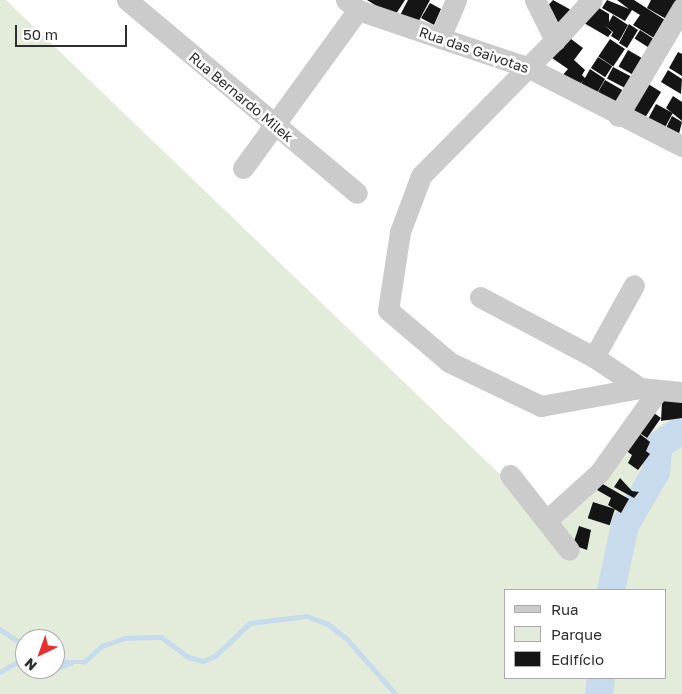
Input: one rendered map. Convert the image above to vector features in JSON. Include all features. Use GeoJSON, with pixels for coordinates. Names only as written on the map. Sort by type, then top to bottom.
{"type":"FeatureCollection","features":[{"type":"Feature","properties":{"kind":"street","name":"Rua Bernardo Milek"},"geometry":{"type":"LineString","coordinates":[[127,0],[357,193]]}},
{"type":"Feature","properties":{"kind":"street"},"geometry":{"type":"LineString","coordinates":[[440,38],[456,0]]}},
{"type":"Feature","properties":{"kind":"street"},"geometry":{"type":"LineString","coordinates":[[535,0],[555,40]]}},
{"type":"Feature","properties":{"kind":"street"},"geometry":{"type":"LineString","coordinates":[[592,0],[529,68],[421,176],[400,232],[388,310],[449,362],[541,406],[649,390],[682,392]]}},
{"type":"Feature","properties":{"kind":"street"},"geometry":{"type":"LineString","coordinates":[[243,168],[352,5]]}},
{"type":"Feature","properties":{"kind":"street","name":"Rua das Gaivotas"},"geometry":{"type":"LineString","coordinates":[[352,5],[440,38],[529,68],[618,116],[682,146]]}},
{"type":"Feature","properties":{"kind":"street"},"geometry":{"type":"LineString","coordinates":[[618,116],[682,8]]}},
{"type":"Feature","properties":{"kind":"street"},"geometry":{"type":"LineString","coordinates":[[594,358],[634,284]]}},
{"type":"Feature","properties":{"kind":"street"},"geometry":{"type":"LineString","coordinates":[[480,297],[594,358],[649,390]]}},
{"type":"Feature","properties":{"kind":"street"},"geometry":{"type":"LineString","coordinates":[[547,520],[599,473],[649,390]]}},
{"type":"Feature","properties":{"kind":"street"},"geometry":{"type":"LineString","coordinates":[[510,475],[569,550]]}},
{"type":"Feature","properties":{"kind":"green space"},"geometry":{"type":"Polygon","coordinates":[[[0,0],[6,0],[504,478],[553,509],[581,498],[658,426],[682,412],[682,694],[0,694],[0,0]]]}},
{"type":"Feature","properties":{"kind":"building"},"geometry":{"type":"Polygon","coordinates":[[[367,0],[405,0],[394,17],[367,0]]]}},
{"type":"Feature","properties":{"kind":"building"},"geometry":{"type":"Polygon","coordinates":[[[408,0],[430,0],[415,28],[398,19],[408,0]]]}},
{"type":"Feature","properties":{"kind":"building"},"geometry":{"type":"Polygon","coordinates":[[[553,0],[571,10],[555,30],[544,10],[553,0]]]}},
{"type":"Feature","properties":{"kind":"building"},"geometry":{"type":"Polygon","coordinates":[[[607,0],[629,9],[617,0],[634,0],[665,20],[654,38],[633,25],[640,15],[632,10],[625,21],[602,8],[607,0]]]}},
{"type":"Feature","properties":{"kind":"building"},"geometry":{"type":"Polygon","coordinates":[[[651,0],[679,0],[668,20],[647,8],[651,0]]]}},
{"type":"Feature","properties":{"kind":"building"},"geometry":{"type":"Polygon","coordinates":[[[430,3],[441,9],[434,25],[421,18],[430,3]]]}},
{"type":"Feature","properties":{"kind":"building"},"geometry":{"type":"Polygon","coordinates":[[[599,8],[609,14],[609,22],[613,15],[628,25],[619,41],[611,36],[613,32],[604,25],[612,32],[608,37],[584,23],[599,8]]]}},
{"type":"Feature","properties":{"kind":"building"},"geometry":{"type":"Polygon","coordinates":[[[629,24],[638,30],[627,48],[619,43],[629,24]]]}},
{"type":"Feature","properties":{"kind":"building"},"geometry":{"type":"Polygon","coordinates":[[[640,30],[657,41],[651,49],[635,38],[640,30]]]}},
{"type":"Feature","properties":{"kind":"building"},"geometry":{"type":"Polygon","coordinates":[[[567,36],[583,48],[574,60],[585,70],[582,75],[585,78],[590,69],[605,79],[596,95],[580,86],[583,80],[578,88],[561,77],[568,69],[552,58],[567,36]]]}},
{"type":"Feature","properties":{"kind":"building"},"geometry":{"type":"Polygon","coordinates":[[[610,39],[625,49],[613,66],[598,56],[610,39]]]}},
{"type":"Feature","properties":{"kind":"building"},"geometry":{"type":"Polygon","coordinates":[[[628,50],[645,60],[636,76],[618,66],[628,50]]]}},
{"type":"Feature","properties":{"kind":"building"},"geometry":{"type":"Polygon","coordinates":[[[678,52],[682,54],[682,76],[669,68],[678,52]]]}},
{"type":"Feature","properties":{"kind":"building"},"geometry":{"type":"Polygon","coordinates":[[[598,57],[612,66],[605,77],[591,68],[598,57]]]}},
{"type":"Feature","properties":{"kind":"building"},"geometry":{"type":"Polygon","coordinates":[[[613,67],[632,77],[625,88],[607,78],[613,67]]]}},
{"type":"Feature","properties":{"kind":"building"},"geometry":{"type":"Polygon","coordinates":[[[668,70],[682,79],[681,94],[661,82],[668,70]]]}},
{"type":"Feature","properties":{"kind":"building"},"geometry":{"type":"Polygon","coordinates":[[[605,80],[624,91],[613,111],[594,100],[605,80]]]}},
{"type":"Feature","properties":{"kind":"building"},"geometry":{"type":"Polygon","coordinates":[[[645,82],[661,92],[642,123],[626,113],[645,82]]]}},
{"type":"Feature","properties":{"kind":"building"},"geometry":{"type":"Polygon","coordinates":[[[673,96],[682,102],[682,121],[666,108],[673,96]]]}},
{"type":"Feature","properties":{"kind":"building"},"geometry":{"type":"Polygon","coordinates":[[[656,104],[673,113],[665,127],[648,118],[656,104]]]}},
{"type":"Feature","properties":{"kind":"building"},"geometry":{"type":"Polygon","coordinates":[[[672,116],[682,122],[678,138],[665,130],[672,116]]]}},
{"type":"Feature","properties":{"kind":"building"},"geometry":{"type":"Polygon","coordinates":[[[682,397],[682,418],[661,421],[662,401],[682,397]]]}},
{"type":"Feature","properties":{"kind":"building"},"geometry":{"type":"Polygon","coordinates":[[[654,413],[661,418],[647,438],[637,431],[654,413]]]}},
{"type":"Feature","properties":{"kind":"building"},"geometry":{"type":"Polygon","coordinates":[[[639,433],[650,442],[646,451],[650,454],[638,470],[628,463],[632,455],[625,450],[639,433]]]}},
{"type":"Feature","properties":{"kind":"building"},"geometry":{"type":"Polygon","coordinates":[[[620,478],[632,491],[639,492],[634,498],[614,487],[620,478]]]}},
{"type":"Feature","properties":{"kind":"building"},"geometry":{"type":"Polygon","coordinates":[[[601,483],[629,499],[621,513],[608,505],[611,498],[597,490],[601,483]]]}},
{"type":"Feature","properties":{"kind":"building"},"geometry":{"type":"Polygon","coordinates":[[[593,502],[615,509],[610,525],[588,518],[593,502]]]}},
{"type":"Feature","properties":{"kind":"building"},"geometry":{"type":"Polygon","coordinates":[[[579,526],[591,530],[587,550],[573,545],[579,526]]]}},
{"type":"Feature","properties":{"kind":"waterway"},"geometry":{"type":"LineString","coordinates":[[611,589],[625,525],[656,472],[659,445],[682,430]]}},
{"type":"Feature","properties":{"kind":"waterway"},"geometry":{"type":"LineString","coordinates":[[65,662],[84,662],[102,646],[125,638],[161,637],[189,657],[203,661],[215,656],[250,623],[307,616],[328,624],[347,639],[396,694]]}},
{"type":"Feature","properties":{"kind":"waterway"},"geometry":{"type":"LineString","coordinates":[[0,629],[15,639]]}},
{"type":"Feature","properties":{"kind":"waterway"},"geometry":{"type":"LineString","coordinates":[[0,672],[15,663]]}},
{"type":"Feature","properties":{"kind":"waterway"},"geometry":{"type":"LineString","coordinates":[[65,665],[71,663]]}},
{"type":"Feature","properties":{"kind":"waterway"},"geometry":{"type":"LineString","coordinates":[[599,694],[601,679]]}}]}
